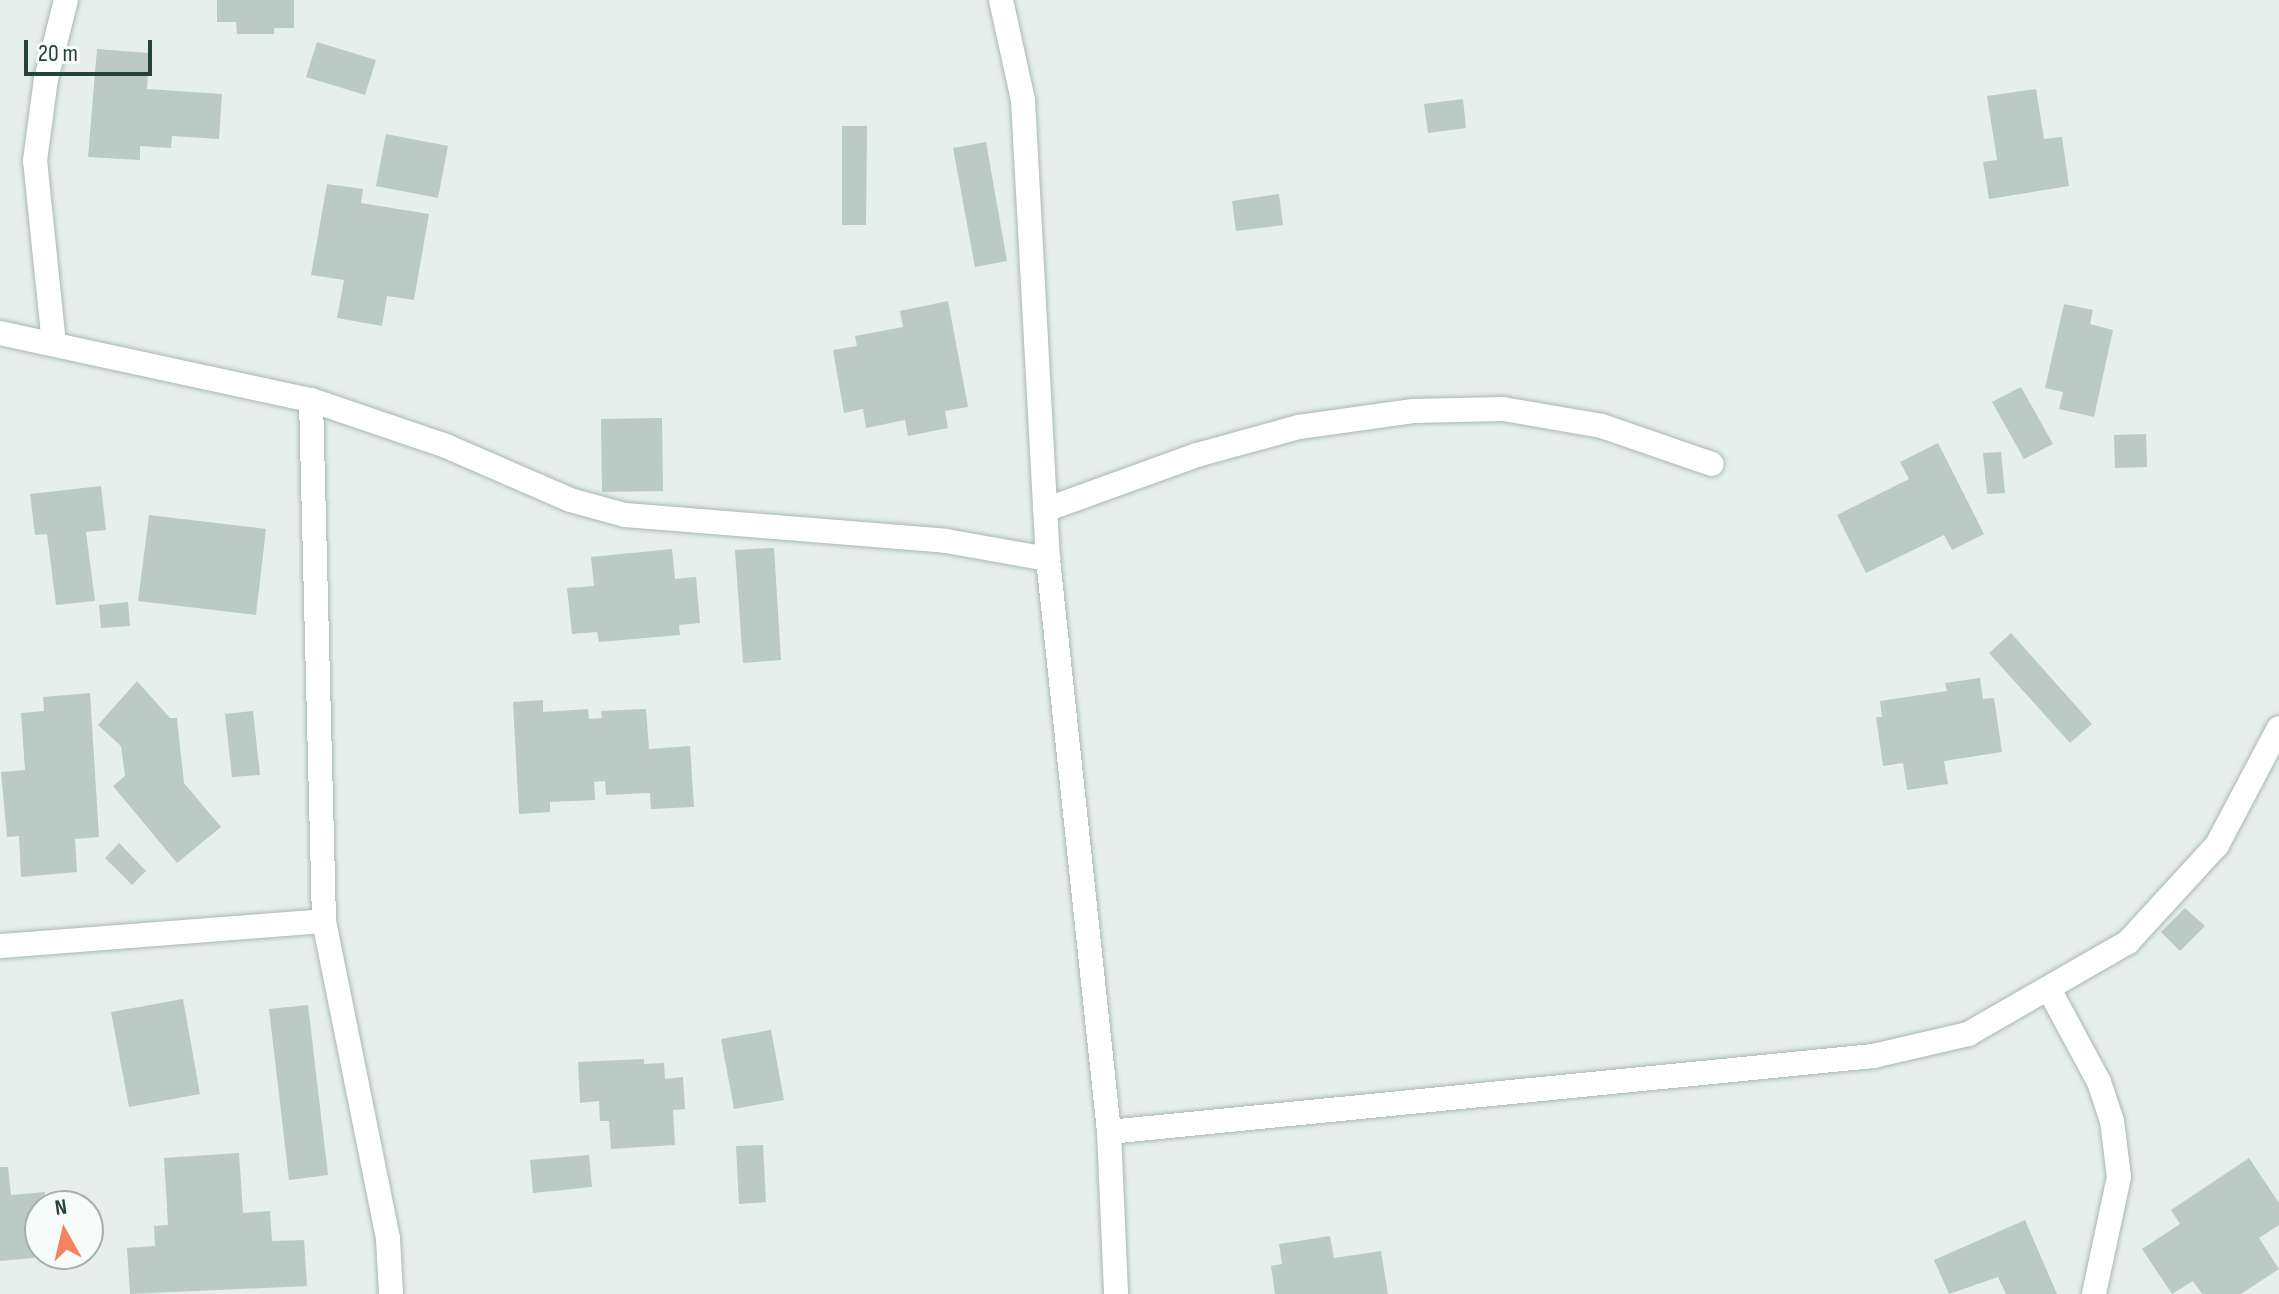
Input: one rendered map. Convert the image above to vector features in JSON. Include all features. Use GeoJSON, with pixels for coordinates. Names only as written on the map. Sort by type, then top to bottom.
{"type":"FeatureCollection","features":[{"type":"Feature","properties":{"kind":"street"},"geometry":{"type":"LineString","coordinates":[[54,344],[35,161],[46,79],[66,0]]}},
{"type":"Feature","properties":{"kind":"street"},"geometry":{"type":"LineString","coordinates":[[1001,0],[1023,100],[1048,559],[1109,1132],[1116,1294]]}},
{"type":"Feature","properties":{"kind":"street"},"geometry":{"type":"LineString","coordinates":[[0,333],[311,400],[446,446],[570,500],[625,515],[946,541],[1048,559]]}},
{"type":"Feature","properties":{"kind":"street"},"geometry":{"type":"LineString","coordinates":[[311,400],[324,921],[388,1239],[391,1294]]}},
{"type":"Feature","properties":{"kind":"street"},"geometry":{"type":"LineString","coordinates":[[1045,510],[1197,455],[1299,427],[1413,411],[1503,409],[1602,426],[1712,464]]}},
{"type":"Feature","properties":{"kind":"street"},"geometry":{"type":"LineString","coordinates":[[1109,1132],[1873,1056],[1968,1034],[2050,991],[2128,942],[2217,845],[2279,728]]}},
{"type":"Feature","properties":{"kind":"street"},"geometry":{"type":"LineString","coordinates":[[0,946],[324,921]]}},
{"type":"Feature","properties":{"kind":"street"},"geometry":{"type":"LineString","coordinates":[[2050,991],[2099,1082],[2112,1121],[2119,1177],[2094,1294]]}},
{"type":"Feature","properties":{"kind":"building"},"geometry":{"type":"Polygon","coordinates":[[[217,0],[294,0],[294,28],[274,28],[274,34],[237,34],[236,22],[217,22],[217,0]]]}},
{"type":"Feature","properties":{"kind":"building"},"geometry":{"type":"Polygon","coordinates":[[[317,42],[376,60],[365,95],[306,77],[317,42]]]}},
{"type":"Feature","properties":{"kind":"building"},"geometry":{"type":"Polygon","coordinates":[[[97,49],[149,53],[147,89],[222,94],[219,139],[172,136],[171,148],[140,146],[140,160],[88,157],[97,49]]]}},
{"type":"Feature","properties":{"kind":"building"},"geometry":{"type":"Polygon","coordinates":[[[2036,89],[2044,139],[2062,137],[2069,186],[1989,199],[1983,162],[1997,160],[1987,96],[2036,89]]]}},
{"type":"Feature","properties":{"kind":"building"},"geometry":{"type":"Polygon","coordinates":[[[1463,99],[1466,128],[1428,133],[1424,104],[1463,99]]]}},
{"type":"Feature","properties":{"kind":"building"},"geometry":{"type":"Polygon","coordinates":[[[842,126],[867,126],[866,225],[842,225],[842,126]]]}},
{"type":"Feature","properties":{"kind":"building"},"geometry":{"type":"Polygon","coordinates":[[[386,134],[448,146],[438,198],[376,186],[386,134]]]}},
{"type":"Feature","properties":{"kind":"building"},"geometry":{"type":"Polygon","coordinates":[[[986,142],[1007,261],[975,267],[953,148],[986,142]]]}},
{"type":"Feature","properties":{"kind":"building"},"geometry":{"type":"Polygon","coordinates":[[[327,184],[363,189],[361,203],[429,214],[414,300],[387,296],[382,326],[337,318],[344,280],[311,275],[327,184]]]}},
{"type":"Feature","properties":{"kind":"building"},"geometry":{"type":"Polygon","coordinates":[[[1279,194],[1283,225],[1236,231],[1232,201],[1279,194]]]}},
{"type":"Feature","properties":{"kind":"building"},"geometry":{"type":"Polygon","coordinates":[[[948,301],[968,407],[945,411],[948,428],[908,436],[905,420],[866,428],[863,409],[844,413],[833,350],[857,346],[855,336],[903,327],[900,311],[948,301]]]}},
{"type":"Feature","properties":{"kind":"building"},"geometry":{"type":"Polygon","coordinates":[[[2064,304],[2093,310],[2090,324],[2113,330],[2094,417],[2059,409],[2063,392],[2045,388],[2064,304]]]}},
{"type":"Feature","properties":{"kind":"building"},"geometry":{"type":"Polygon","coordinates":[[[2021,387],[2053,444],[2024,459],[1992,402],[2021,387]]]}},
{"type":"Feature","properties":{"kind":"building"},"geometry":{"type":"Polygon","coordinates":[[[662,418],[663,491],[602,492],[601,419],[662,418]]]}},
{"type":"Feature","properties":{"kind":"building"},"geometry":{"type":"Polygon","coordinates":[[[2146,434],[2147,467],[2115,468],[2114,435],[2146,434]]]}},
{"type":"Feature","properties":{"kind":"building"},"geometry":{"type":"Polygon","coordinates":[[[1938,443],[1984,534],[1952,550],[1944,535],[1866,573],[1837,515],[1909,479],[1900,462],[1938,443]]]}},
{"type":"Feature","properties":{"kind":"building"},"geometry":{"type":"Polygon","coordinates":[[[2001,452],[2005,493],[1987,494],[1983,453],[2001,452]]]}},
{"type":"Feature","properties":{"kind":"building"},"geometry":{"type":"Polygon","coordinates":[[[101,486],[106,530],[86,532],[95,601],[56,605],[47,534],[35,535],[30,494],[101,486]]]}},
{"type":"Feature","properties":{"kind":"building"},"geometry":{"type":"Polygon","coordinates":[[[149,515],[266,529],[256,615],[138,601],[149,515]]]}},
{"type":"Feature","properties":{"kind":"building"},"geometry":{"type":"Polygon","coordinates":[[[774,548],[781,660],[743,663],[735,550],[774,548]]]}},
{"type":"Feature","properties":{"kind":"building"},"geometry":{"type":"Polygon","coordinates":[[[672,549],[675,579],[696,577],[700,623],[679,625],[680,635],[599,642],[597,632],[572,634],[567,588],[594,586],[591,557],[672,549]]]}},
{"type":"Feature","properties":{"kind":"building"},"geometry":{"type":"Polygon","coordinates":[[[128,602],[130,626],[101,628],[99,605],[128,602]]]}},
{"type":"Feature","properties":{"kind":"building"},"geometry":{"type":"Polygon","coordinates":[[[2011,633],[2092,724],[2070,743],[1989,653],[2011,633]]]}},
{"type":"Feature","properties":{"kind":"building"},"geometry":{"type":"Polygon","coordinates":[[[1980,678],[1983,699],[1994,698],[2002,752],[1944,761],[1948,784],[1907,790],[1903,763],[1883,766],[1876,717],[1882,717],[1880,701],[1947,691],[1945,683],[1980,678]]]}},
{"type":"Feature","properties":{"kind":"building"},"geometry":{"type":"Polygon","coordinates":[[[137,681],[170,718],[177,718],[184,783],[221,827],[177,863],[113,786],[125,776],[121,746],[98,725],[137,681]]]}},
{"type":"Feature","properties":{"kind":"building"},"geometry":{"type":"Polygon","coordinates":[[[90,693],[99,837],[75,839],[77,872],[21,877],[19,836],[7,837],[1,772],[25,770],[21,713],[44,711],[43,697],[90,693]]]}},
{"type":"Feature","properties":{"kind":"building"},"geometry":{"type":"Polygon","coordinates":[[[543,700],[543,712],[588,709],[589,719],[602,718],[601,711],[646,709],[649,749],[690,746],[694,807],[651,809],[650,793],[606,795],[605,781],[594,782],[595,800],[550,802],[550,812],[519,814],[513,702],[543,700]]]}},
{"type":"Feature","properties":{"kind":"building"},"geometry":{"type":"Polygon","coordinates":[[[253,711],[260,775],[232,777],[225,714],[253,711]]]}},
{"type":"Feature","properties":{"kind":"building"},"geometry":{"type":"Polygon","coordinates":[[[119,843],[146,871],[132,885],[105,858],[119,843]]]}},
{"type":"Feature","properties":{"kind":"building"},"geometry":{"type":"Polygon","coordinates":[[[2185,908],[2205,926],[2180,951],[2161,932],[2185,908]]]}},
{"type":"Feature","properties":{"kind":"building"},"geometry":{"type":"Polygon","coordinates":[[[183,999],[200,1094],[129,1107],[111,1012],[183,999]]]}},
{"type":"Feature","properties":{"kind":"building"},"geometry":{"type":"Polygon","coordinates":[[[308,1005],[328,1175],[289,1180],[269,1009],[308,1005]]]}},
{"type":"Feature","properties":{"kind":"building"},"geometry":{"type":"Polygon","coordinates":[[[771,1030],[784,1100],[734,1109],[721,1039],[771,1030]]]}},
{"type":"Feature","properties":{"kind":"building"},"geometry":{"type":"Polygon","coordinates":[[[644,1059],[644,1064],[664,1063],[665,1079],[683,1077],[685,1109],[673,1110],[675,1145],[611,1149],[609,1121],[600,1121],[599,1101],[580,1103],[578,1062],[644,1059]]]}},
{"type":"Feature","properties":{"kind":"building"},"geometry":{"type":"Polygon","coordinates":[[[763,1145],[766,1202],[739,1204],[736,1146],[763,1145]]]}},
{"type":"Feature","properties":{"kind":"building"},"geometry":{"type":"Polygon","coordinates":[[[239,1153],[243,1213],[270,1211],[272,1241],[304,1240],[307,1286],[130,1294],[127,1248],[155,1246],[154,1226],[168,1225],[164,1158],[239,1153]]]}},
{"type":"Feature","properties":{"kind":"building"},"geometry":{"type":"Polygon","coordinates":[[[589,1155],[592,1187],[533,1193],[530,1160],[589,1155]]]}},
{"type":"Feature","properties":{"kind":"building"},"geometry":{"type":"Polygon","coordinates":[[[2249,1158],[2279,1203],[2279,1225],[2259,1238],[2279,1269],[2241,1294],[2202,1294],[2193,1281],[2172,1294],[2142,1249],[2180,1224],[2171,1210],[2249,1158]]]}},
{"type":"Feature","properties":{"kind":"building"},"geometry":{"type":"Polygon","coordinates":[[[0,1167],[8,1167],[11,1195],[24,1194],[24,1259],[0,1261],[0,1167]]]}},
{"type":"Feature","properties":{"kind":"building"},"geometry":{"type":"Polygon","coordinates":[[[2025,1220],[2057,1294],[2006,1294],[1998,1277],[1949,1294],[1934,1260],[2025,1220]]]}},
{"type":"Feature","properties":{"kind":"building"},"geometry":{"type":"Polygon","coordinates":[[[1330,1236],[1334,1258],[1381,1251],[1388,1294],[1275,1294],[1271,1266],[1282,1264],[1279,1244],[1330,1236]]]}}]}
